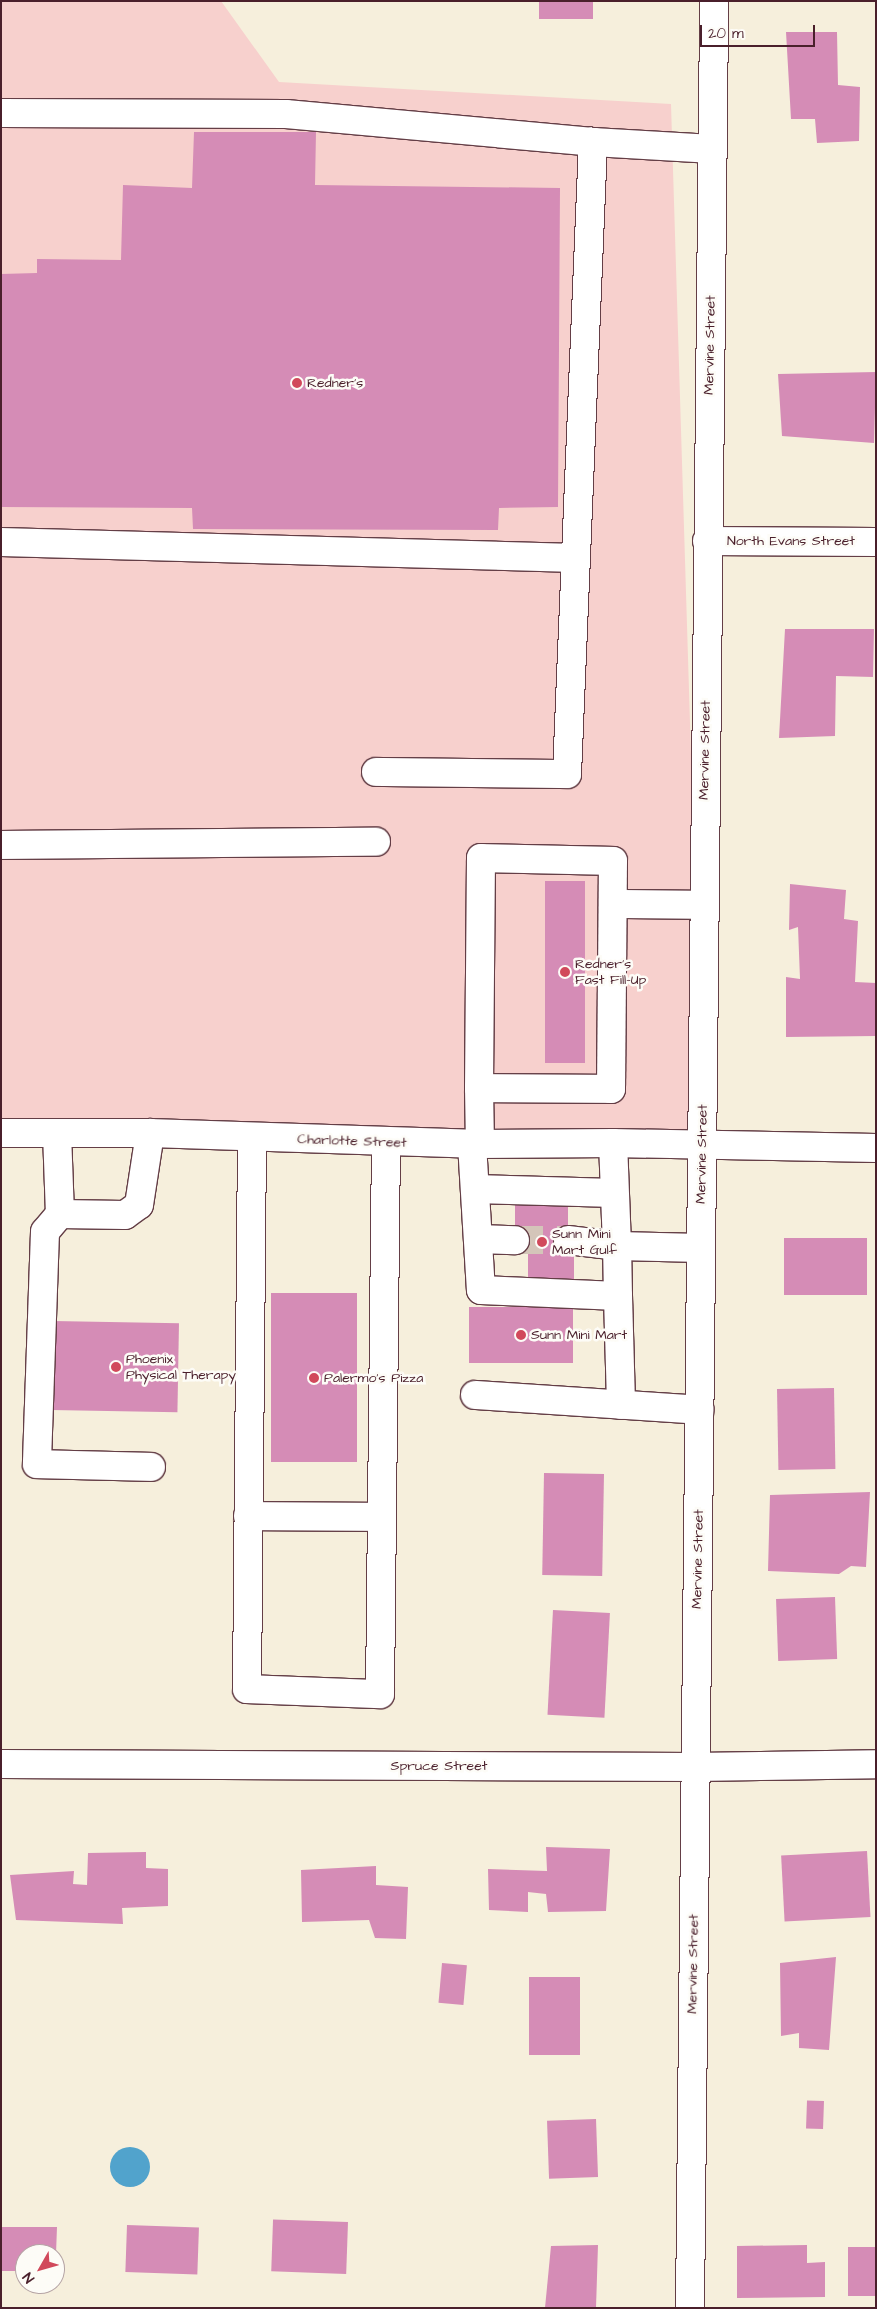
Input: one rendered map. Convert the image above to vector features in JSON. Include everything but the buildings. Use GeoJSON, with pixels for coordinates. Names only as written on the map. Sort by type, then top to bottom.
{"type":"FeatureCollection","features":[{"type":"Feature","properties":{"kind":"street","name":"Mervine Street"},"geometry":{"type":"LineString","coordinates":[[690,2308],[703,1146],[703,905],[714,1]]}},
{"type":"Feature","properties":{"kind":"street"},"geometry":{"type":"LineString","coordinates":[[1,113],[286,114],[593,142],[713,148]]}},
{"type":"Feature","properties":{"kind":"street"},"geometry":{"type":"LineString","coordinates":[[376,772],[567,774],[593,142]]}},
{"type":"Feature","properties":{"kind":"street","name":"North Evans Street"},"geometry":{"type":"LineString","coordinates":[[707,541],[876,542]]}},
{"type":"Feature","properties":{"kind":"street"},"geometry":{"type":"LineString","coordinates":[[1,542],[576,558]]}},
{"type":"Feature","properties":{"kind":"street"},"geometry":{"type":"LineString","coordinates":[[1,845],[376,842]]}},
{"type":"Feature","properties":{"kind":"street"},"geometry":{"type":"LineString","coordinates":[[478,1088],[612,1088],[613,861],[480,858],[475,1188],[481,1290],[618,1296]]}},
{"type":"Feature","properties":{"kind":"street"},"geometry":{"type":"LineString","coordinates":[[613,904],[703,905]]}},
{"type":"Feature","properties":{"kind":"street","name":"Charlotte Street"},"geometry":{"type":"LineString","coordinates":[[1,1133],[150,1133],[386,1143],[614,1143],[876,1148]]}},
{"type":"Feature","properties":{"kind":"street"},"geometry":{"type":"LineString","coordinates":[[57,1133],[60,1214],[45,1232],[37,1464],[151,1467]]}},
{"type":"Feature","properties":{"kind":"street"},"geometry":{"type":"LineString","coordinates":[[60,1214],[125,1215],[139,1205],[150,1133]]}},
{"type":"Feature","properties":{"kind":"street"},"geometry":{"type":"LineString","coordinates":[[252,1138],[246,1689],[380,1694],[380,1517],[386,1143]]}},
{"type":"Feature","properties":{"kind":"street"},"geometry":{"type":"LineString","coordinates":[[614,1143],[621,1404]]}},
{"type":"Feature","properties":{"kind":"street"},"geometry":{"type":"LineString","coordinates":[[475,1188],[614,1193]]}},
{"type":"Feature","properties":{"kind":"street"},"geometry":{"type":"LineString","coordinates":[[478,1239],[515,1240]]}},
{"type":"Feature","properties":{"kind":"street"},"geometry":{"type":"LineString","coordinates":[[568,1240],[617,1246],[701,1248]]}},
{"type":"Feature","properties":{"kind":"street"},"geometry":{"type":"LineString","coordinates":[[475,1395],[700,1410]]}},
{"type":"Feature","properties":{"kind":"street"},"geometry":{"type":"LineString","coordinates":[[248,1516],[380,1517]]}},
{"type":"Feature","properties":{"kind":"street","name":"Spruce Street"},"geometry":{"type":"LineString","coordinates":[[1,1764],[696,1767],[876,1764]]}},
{"type":"Feature","properties":{"kind":"shaded area"},"geometry":{"type":"Polygon","coordinates":[[[1,1],[221,1],[279,82],[671,104],[703,1146],[1,1121],[1,1]]]}},
{"type":"Feature","properties":{"kind":"water"},"geometry":{"type":"Polygon","coordinates":[[[134,2147],[141,2150],[147,2156],[150,2167],[149,2175],[141,2184],[134,2187],[126,2187],[119,2184],[111,2175],[110,2163],[113,2156],[122,2148],[134,2147]]]}},
{"type":"Feature","properties":{"kind":"tunnel"},"geometry":{"type":"LineString","coordinates":[[515,1240],[568,1240]]}},
{"type":"Feature","properties":{"kind":"place","name":"Redner's"},"geometry":{"type":"Point","coordinates":[297,383]}},
{"type":"Feature","properties":{"kind":"place","name":"Redner's Fast Fill-Up"},"geometry":{"type":"Point","coordinates":[565,972]}},
{"type":"Feature","properties":{"kind":"place","name":"Sunn Mini Mart Gulf"},"geometry":{"type":"Point","coordinates":[542,1242]}},
{"type":"Feature","properties":{"kind":"place","name":"Sunn Mini Mart"},"geometry":{"type":"Point","coordinates":[521,1335]}},
{"type":"Feature","properties":{"kind":"place","name":"Phoenix Physical Therapy"},"geometry":{"type":"Point","coordinates":[116,1367]}},
{"type":"Feature","properties":{"kind":"place","name":"Palermo's Pizza"},"geometry":{"type":"Point","coordinates":[314,1378]}}]}
